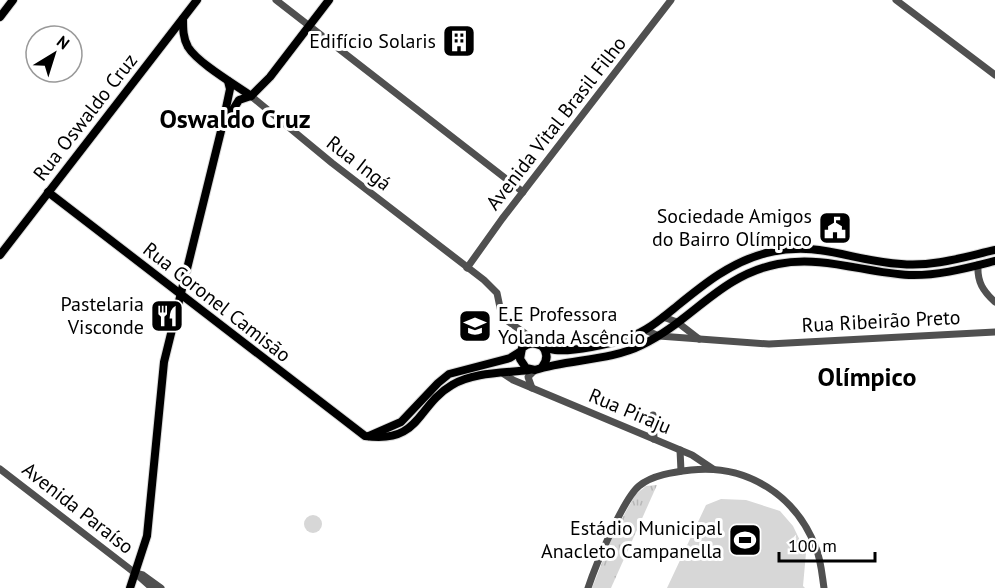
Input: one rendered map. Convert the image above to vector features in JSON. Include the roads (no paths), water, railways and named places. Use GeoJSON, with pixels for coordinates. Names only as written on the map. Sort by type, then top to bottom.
{"type":"FeatureCollection","features":[{"type":"Feature","properties":{"kind":"main road"},"geometry":{"type":"LineString","coordinates":[[0,17],[13,0]]}},
{"type":"Feature","properties":{"kind":"main road","name":"Rua Oswaldo Cruz"},"geometry":{"type":"LineString","coordinates":[[0,255],[197,0]]}},
{"type":"Feature","properties":{"kind":"main road"},"geometry":{"type":"LineString","coordinates":[[222,127],[237,102],[251,96],[270,77],[330,0]]}},
{"type":"Feature","properties":{"kind":"main road","name":"Rua Ingá"},"geometry":{"type":"LineString","coordinates":[[183,19],[183,31],[189,48],[228,81],[251,96]]}},
{"type":"Feature","properties":{"kind":"main road"},"geometry":{"type":"LineString","coordinates":[[130,588],[147,536],[150,516],[161,379],[222,127],[230,89],[228,81]]}},
{"type":"Feature","properties":{"kind":"main road","name":"Rua Coronel Camisão"},"geometry":{"type":"LineString","coordinates":[[48,192],[366,436]]}},
{"type":"Feature","properties":{"kind":"main road"},"geometry":{"type":"LineString","coordinates":[[366,436],[400,422],[438,382],[449,374],[510,358],[531,343],[556,350],[597,345],[627,338],[645,330],[715,276],[744,261],[767,253],[813,248],[899,264],[919,265],[995,250]]}},
{"type":"Feature","properties":{"kind":"main road"},"geometry":{"type":"LineString","coordinates":[[366,436],[387,437],[407,430],[445,390],[461,380],[535,369],[628,351],[659,336],[713,293],[736,278],[775,264],[807,261],[910,275],[934,274],[995,261]]}},
{"type":"Feature","properties":{"kind":"main road"},"geometry":{"type":"LineString","coordinates":[[535,369],[547,359],[546,351],[541,345]]}},
{"type":"Feature","properties":{"kind":"main road"},"geometry":{"type":"LineString","coordinates":[[522,349],[521,362],[535,369]]}},
{"type":"Feature","properties":{"kind":"street"},"geometry":{"type":"LineString","coordinates":[[276,0],[523,192]]}},
{"type":"Feature","properties":{"kind":"street","name":"Avenida Vital Brasil Filho"},"geometry":{"type":"LineString","coordinates":[[467,268],[671,0]]}},
{"type":"Feature","properties":{"kind":"street"},"geometry":{"type":"LineString","coordinates":[[896,0],[995,75]]}},
{"type":"Feature","properties":{"kind":"street","name":"Rua Ingá"},"geometry":{"type":"LineString","coordinates":[[251,96],[332,163],[495,289],[502,317],[524,336],[522,349]]}},
{"type":"Feature","properties":{"kind":"street"},"geometry":{"type":"LineString","coordinates":[[978,266],[978,280],[981,287],[995,302]]}},
{"type":"Feature","properties":{"kind":"street"},"geometry":{"type":"LineString","coordinates":[[663,317],[677,322],[701,340]]}},
{"type":"Feature","properties":{"kind":"street","name":"Rua Ingá"},"geometry":{"type":"LineString","coordinates":[[518,330],[541,345]]}},
{"type":"Feature","properties":{"kind":"street","name":"Rua Ribeirão Preto"},"geometry":{"type":"LineString","coordinates":[[645,330],[659,336],[769,344],[995,332]]}},
{"type":"Feature","properties":{"kind":"street"},"geometry":{"type":"LineString","coordinates":[[532,388],[528,377],[535,369]]}},
{"type":"Feature","properties":{"kind":"street","name":"Rua Piraju"},"geometry":{"type":"LineString","coordinates":[[504,374],[513,380],[680,450],[713,468]]}},
{"type":"Feature","properties":{"kind":"street"},"geometry":{"type":"LineString","coordinates":[[653,415],[654,439]]}},
{"type":"Feature","properties":{"kind":"street"},"geometry":{"type":"LineString","coordinates":[[680,450],[681,471]]}},
{"type":"Feature","properties":{"kind":"street"},"geometry":{"type":"LineString","coordinates":[[588,588],[608,540],[631,495],[638,487],[647,481],[681,471],[713,468],[742,474],[763,483],[791,506],[808,530],[817,548],[824,588]]}},
{"type":"Feature","properties":{"kind":"street","name":"Avenida Paraíso"},"geometry":{"type":"LineString","coordinates":[[0,469],[152,588]]}},
{"type":"Feature","properties":{"kind":"street","name":"Avenida Paraíso"},"geometry":{"type":"LineString","coordinates":[[135,573],[143,575],[161,588]]}},
{"type":"Feature","properties":{"kind":"place","name":"Edifício Solaris"},"geometry":{"type":"Point","coordinates":[459,41]}},
{"type":"Feature","properties":{"kind":"place","name":"Sociedade Amigos do Bairro Olímpico"},"geometry":{"type":"Point","coordinates":[835,228]}},
{"type":"Feature","properties":{"kind":"place","name":"Pastelaria Visconde"},"geometry":{"type":"Point","coordinates":[167,316]}},
{"type":"Feature","properties":{"kind":"place","name":"E.E Professora Yolanda Ascêncio"},"geometry":{"type":"Point","coordinates":[475,326]}},
{"type":"Feature","properties":{"kind":"place","name":"Estádio Municipal Anacleto Campanella"},"geometry":{"type":"Point","coordinates":[745,540]}},
{"type":"Feature","properties":{"kind":"district","name":"Oswaldo Cruz"},"geometry":{"type":"Point","coordinates":[235,118]}},
{"type":"Feature","properties":{"kind":"district","name":"Olímpico"},"geometry":{"type":"Point","coordinates":[867,376]}}]}
